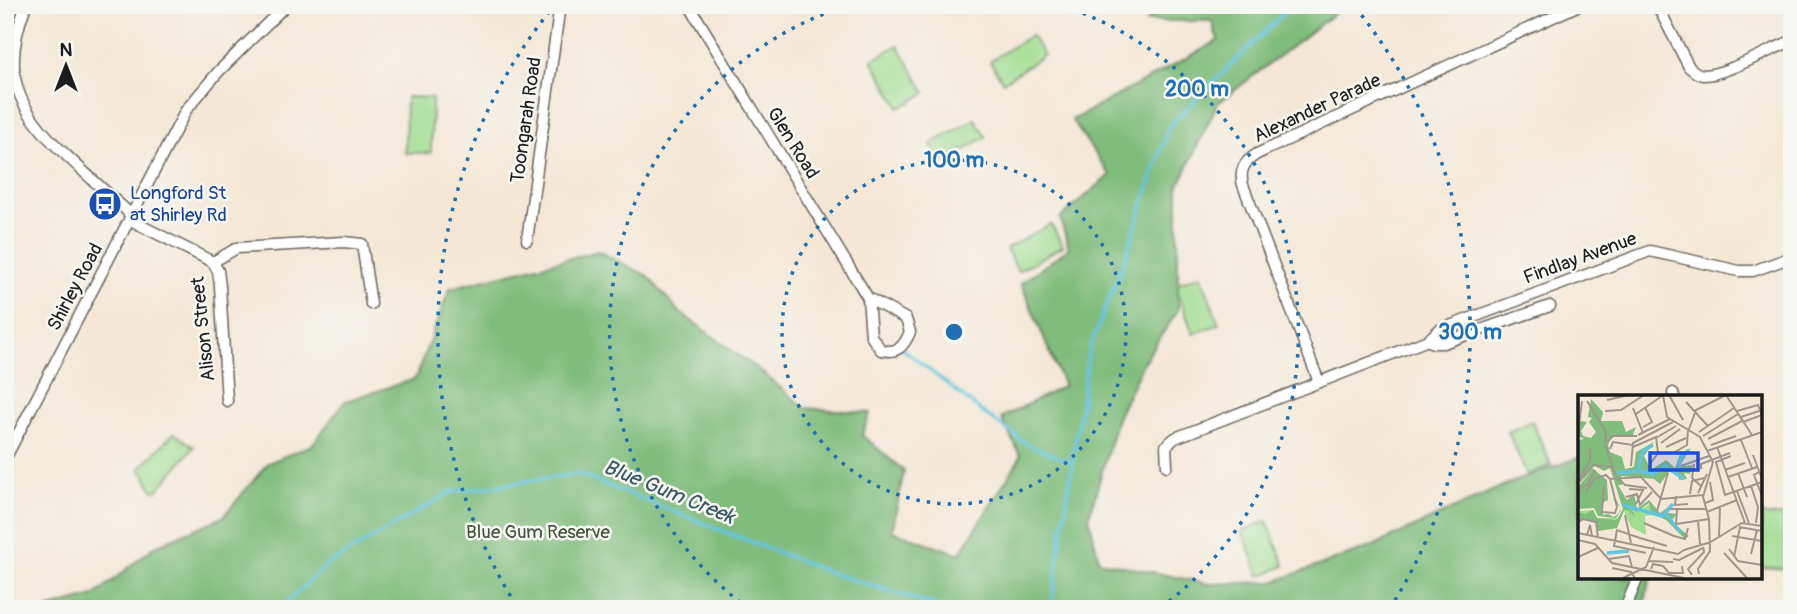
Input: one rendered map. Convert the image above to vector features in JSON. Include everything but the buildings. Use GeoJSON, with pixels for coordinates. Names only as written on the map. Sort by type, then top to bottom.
{"type":"FeatureCollection","features":[{"type":"Feature","properties":{"kind":"street","name":"Alison Street"},"geometry":{"type":"LineString","coordinates":[[26,5],[11,37],[7,59],[10,83],[17,101],[34,127],[136,223],[213,262],[218,271],[220,286],[227,401]]}},
{"type":"Feature","properties":{"kind":"street","name":"Shirley Road"},"geometry":{"type":"LineString","coordinates":[[5,459],[186,110],[286,5]]}},
{"type":"Feature","properties":{"kind":"street","name":"Toongarah Road"},"geometry":{"type":"LineString","coordinates":[[527,240],[560,5]]}},
{"type":"Feature","properties":{"kind":"street","name":"Glen Road"},"geometry":{"type":"LineString","coordinates":[[689,5],[868,298],[871,336],[881,350],[897,350],[904,345],[911,332],[906,319],[868,298]]}},
{"type":"Feature","properties":{"kind":"street","name":"Alexander Parade"},"geometry":{"type":"LineString","coordinates":[[1319,382],[1243,186],[1241,170],[1245,163],[1257,154],[1578,5]]}},
{"type":"Feature","properties":{"kind":"street"},"geometry":{"type":"LineString","coordinates":[[1657,5],[1689,67],[1703,75],[1720,71],[1792,41]]}},
{"type":"Feature","properties":{"kind":"street"},"geometry":{"type":"LineString","coordinates":[[213,262],[237,248],[344,242],[362,244],[371,304]]}},
{"type":"Feature","properties":{"kind":"street","name":"Findlay Avenue"},"geometry":{"type":"LineString","coordinates":[[1167,466],[1166,446],[1175,438],[1428,340],[1438,330],[1650,251],[1739,271],[1753,271],[1792,257]]}},
{"type":"Feature","properties":{"kind":"street","name":"Findlay Avenue"},"geometry":{"type":"LineString","coordinates":[[1428,340],[1443,343],[1550,306]]}},
{"type":"Feature","properties":{"kind":"street"},"geometry":{"type":"LineString","coordinates":[[1625,609],[1636,579]]}},
{"type":"Feature","properties":{"kind":"green space","name":"Blue Gum Reserve"},"geometry":{"type":"Polygon","coordinates":[[[1161,5],[1345,5],[1217,104],[1178,187],[1178,310],[1143,363],[1117,418],[1089,517],[1099,561],[1209,584],[1273,582],[1371,547],[1505,485],[1578,458],[1578,579],[1650,579],[1643,609],[46,609],[94,596],[155,546],[223,517],[268,463],[312,445],[345,401],[415,379],[450,288],[598,251],[648,276],[678,311],[759,370],[805,408],[870,413],[862,435],[904,471],[892,531],[960,554],[1021,456],[1001,418],[1064,386],[1021,283],[1069,248],[1060,218],[1110,175],[1072,120],[1218,41],[1212,21],[1147,21],[1161,5]]]}},
{"type":"Feature","properties":{"kind":"green space"},"geometry":{"type":"Polygon","coordinates":[[[1031,35],[1044,55],[1003,82],[990,61],[1031,35]]]}},
{"type":"Feature","properties":{"kind":"green space"},"geometry":{"type":"Polygon","coordinates":[[[898,45],[926,93],[900,108],[872,60],[898,45]]]}},
{"type":"Feature","properties":{"kind":"green space"},"geometry":{"type":"Polygon","coordinates":[[[406,97],[432,98],[431,153],[405,153],[406,97]]]}},
{"type":"Feature","properties":{"kind":"green space"},"geometry":{"type":"Polygon","coordinates":[[[975,119],[986,137],[942,163],[931,144],[975,119]]]}},
{"type":"Feature","properties":{"kind":"green space"},"geometry":{"type":"Polygon","coordinates":[[[1051,224],[1063,246],[1018,271],[1006,249],[1051,224]]]}},
{"type":"Feature","properties":{"kind":"green space"},"geometry":{"type":"Polygon","coordinates":[[[1201,275],[1219,324],[1193,334],[1175,284],[1201,275]]]}},
{"type":"Feature","properties":{"kind":"green space"},"geometry":{"type":"Polygon","coordinates":[[[1532,421],[1551,465],[1527,475],[1508,432],[1532,421]]]}},
{"type":"Feature","properties":{"kind":"green space"},"geometry":{"type":"Polygon","coordinates":[[[174,433],[194,447],[157,491],[153,490],[140,468],[174,433]]]}},
{"type":"Feature","properties":{"kind":"green space"},"geometry":{"type":"Polygon","coordinates":[[[1762,515],[1790,517],[1786,569],[1762,567],[1762,515]]]}},
{"type":"Feature","properties":{"kind":"green space"},"geometry":{"type":"Polygon","coordinates":[[[1267,521],[1285,566],[1260,576],[1242,531],[1267,521]]]}},
{"type":"Feature","properties":{"kind":"waterway"},"geometry":{"type":"LineString","coordinates":[[1051,609],[1089,350],[1129,247],[1169,126],[1292,5]]}},
{"type":"Feature","properties":{"kind":"waterway"},"geometry":{"type":"LineString","coordinates":[[903,349],[1027,444],[1073,463]]}},
{"type":"Feature","properties":{"kind":"waterway","name":"Blue Gum Creek"},"geometry":{"type":"LineString","coordinates":[[280,609],[324,567],[451,492],[578,474],[828,572],[947,609]]}},
{"type":"Feature","properties":{"kind":"place","name":"Longford St at Shirley Rd"},"geometry":{"type":"Point","coordinates":[105,204]}}]}
